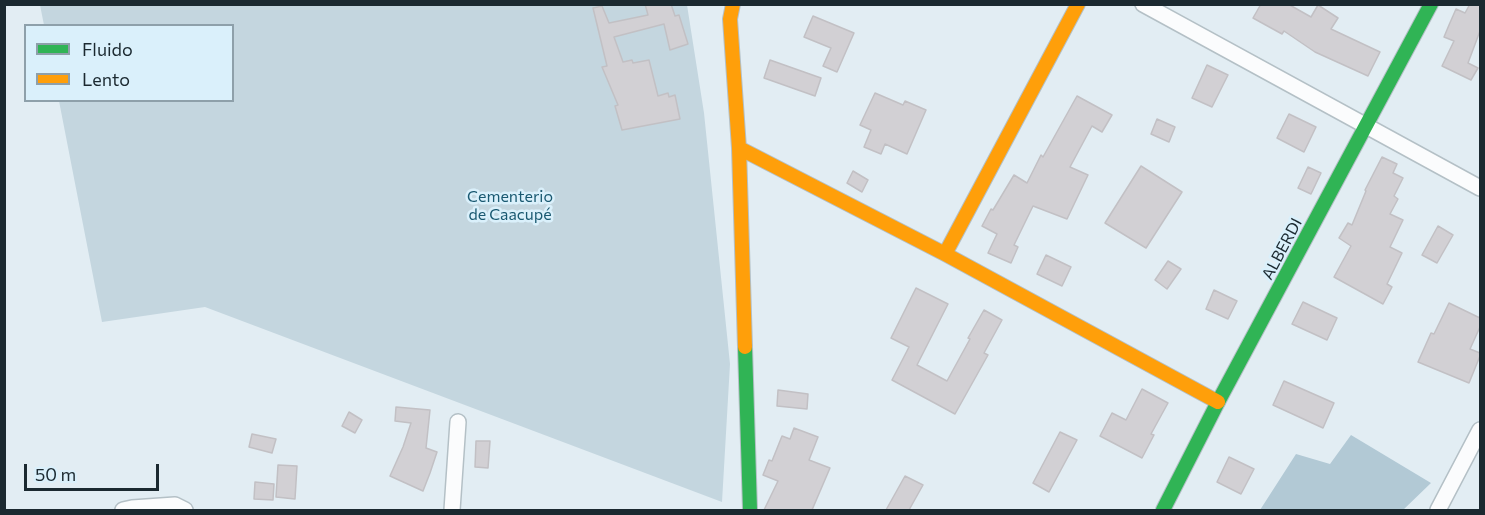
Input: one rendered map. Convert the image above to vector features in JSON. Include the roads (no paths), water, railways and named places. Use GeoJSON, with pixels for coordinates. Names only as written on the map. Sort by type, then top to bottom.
{"type":"FeatureCollection","features":[{"type":"Feature","properties":{"kind":"street"},"geometry":{"type":"LineString","coordinates":[[733,4],[730,19],[739,148],[750,510]]}},
{"type":"Feature","properties":{"kind":"street"},"geometry":{"type":"LineString","coordinates":[[945,254],[1078,4]]}},
{"type":"Feature","properties":{"kind":"street"},"geometry":{"type":"LineString","coordinates":[[1143,4],[1480,188]]}},
{"type":"Feature","properties":{"kind":"street","name":"ALBERDI"},"geometry":{"type":"LineString","coordinates":[[1163,510],[1218,402],[1431,4]]}},
{"type":"Feature","properties":{"kind":"street"},"geometry":{"type":"LineString","coordinates":[[739,148],[945,254],[1218,402]]}},
{"type":"Feature","properties":{"kind":"street"},"geometry":{"type":"LineString","coordinates":[[452,510],[458,422]]}},
{"type":"Feature","properties":{"kind":"street"},"geometry":{"type":"LineString","coordinates":[[1438,510],[1480,430]]}},
{"type":"Feature","properties":{"kind":"street"},"geometry":{"type":"LineString","coordinates":[[123,510],[174,505],[185,510]]}},
{"type":"Feature","properties":{"kind":"park label","name":"Cementerio de Caacupé"},"geometry":{"type":"Point","coordinates":[510,206]}}]}
